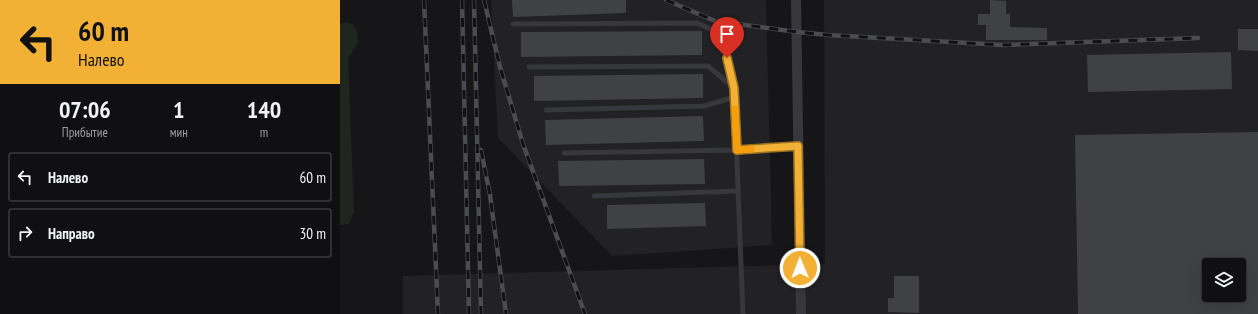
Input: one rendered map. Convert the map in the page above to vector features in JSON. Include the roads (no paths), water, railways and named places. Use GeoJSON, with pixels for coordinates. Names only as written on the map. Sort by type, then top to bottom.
{"type":"FeatureCollection","features":[{"type":"Feature","properties":{"kind":"street"},"geometry":{"type":"LineString","coordinates":[[796,0],[801,314]]}},
{"type":"Feature","properties":{"kind":"lane"},"geometry":{"type":"LineString","coordinates":[[513,24],[696,23],[713,30],[724,44],[735,97],[743,314]]}},
{"type":"Feature","properties":{"kind":"lane"},"geometry":{"type":"LineString","coordinates":[[529,67],[708,66],[734,88]]}},
{"type":"Feature","properties":{"kind":"lane"},"geometry":{"type":"LineString","coordinates":[[546,110],[704,106],[735,97]]}},
{"type":"Feature","properties":{"kind":"lane"},"geometry":{"type":"LineString","coordinates":[[564,153],[737,150],[798,146]]}},
{"type":"Feature","properties":{"kind":"lane"},"geometry":{"type":"LineString","coordinates":[[594,196],[738,191]]}},
{"type":"Feature","properties":{"kind":"railway"},"geometry":{"type":"LineString","coordinates":[[424,0],[438,314]]}},
{"type":"Feature","properties":{"kind":"railway"},"geometry":{"type":"LineString","coordinates":[[462,0],[469,314]]}},
{"type":"Feature","properties":{"kind":"railway"},"geometry":{"type":"LineString","coordinates":[[474,0],[481,314]]}},
{"type":"Feature","properties":{"kind":"railway"},"geometry":{"type":"LineString","coordinates":[[484,0],[500,67],[523,144],[585,314]]}},
{"type":"Feature","properties":{"kind":"railway"},"geometry":{"type":"LineString","coordinates":[[666,0],[715,21],[828,35],[1003,45],[1198,38]]}},
{"type":"Feature","properties":{"kind":"railway"},"geometry":{"type":"LineString","coordinates":[[481,150],[490,195],[506,314]]}}]}
